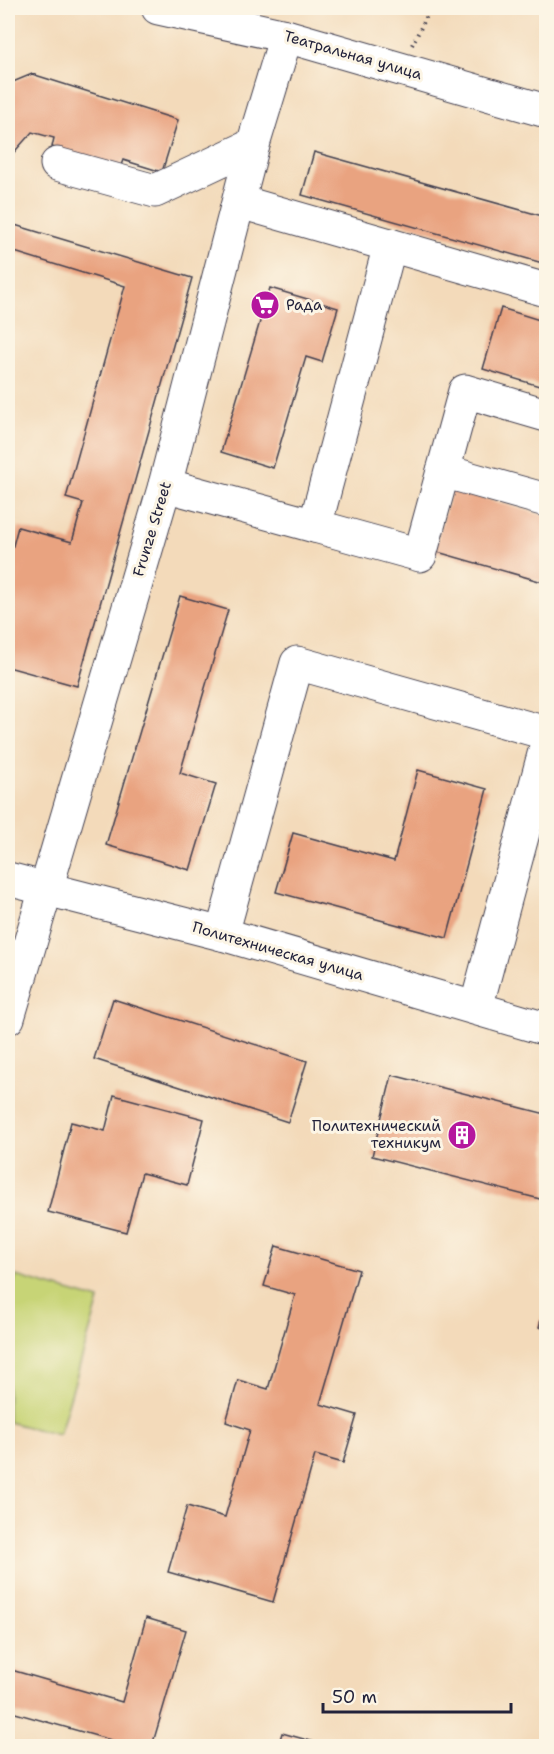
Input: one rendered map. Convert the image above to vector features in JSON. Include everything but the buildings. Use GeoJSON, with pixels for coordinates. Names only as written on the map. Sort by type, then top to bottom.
{"type":"FeatureCollection","features":[{"type":"Feature","properties":{"kind":"street","name":"Театральная улица"},"geometry":{"type":"LineString","coordinates":[[158,8],[286,36],[546,111]]}},
{"type":"Feature","properties":{"kind":"street","name":"Frunze Street"},"geometry":{"type":"LineString","coordinates":[[8,1018],[44,889],[165,485],[253,145],[286,36]]}},
{"type":"Feature","properties":{"kind":"street"},"geometry":{"type":"LineString","coordinates":[[57,165],[155,191],[253,145]]}},
{"type":"Feature","properties":{"kind":"street"},"geometry":{"type":"LineString","coordinates":[[240,202],[546,290]]}},
{"type":"Feature","properties":{"kind":"street"},"geometry":{"type":"LineString","coordinates":[[315,526],[390,245]]}},
{"type":"Feature","properties":{"kind":"street"},"geometry":{"type":"LineString","coordinates":[[165,485],[420,555],[465,391],[546,415]]}},
{"type":"Feature","properties":{"kind":"street"},"geometry":{"type":"LineString","coordinates":[[443,471],[546,500]]}},
{"type":"Feature","properties":{"kind":"street"},"geometry":{"type":"LineString","coordinates":[[222,934],[297,663],[546,733]]}},
{"type":"Feature","properties":{"kind":"street"},"geometry":{"type":"LineString","coordinates":[[476,1008],[546,747]]}},
{"type":"Feature","properties":{"kind":"street","name":"Политехническая улица"},"geometry":{"type":"LineString","coordinates":[[8,879],[222,934],[546,1029]]}},
{"type":"Feature","properties":{"kind":"path"},"geometry":{"type":"LineString","coordinates":[[418,33],[431,8]]}},
{"type":"Feature","properties":{"kind":"green space"},"geometry":{"type":"Polygon","coordinates":[[[16,1276],[99,1300],[59,1435],[8,1422],[8,1304],[16,1276]]]}},
{"type":"Feature","properties":{"kind":"place","name":"Рада"},"geometry":{"type":"Point","coordinates":[265,305]}},
{"type":"Feature","properties":{"kind":"place","name":"Политехнический техникум"},"geometry":{"type":"Point","coordinates":[462,1135]}}]}
